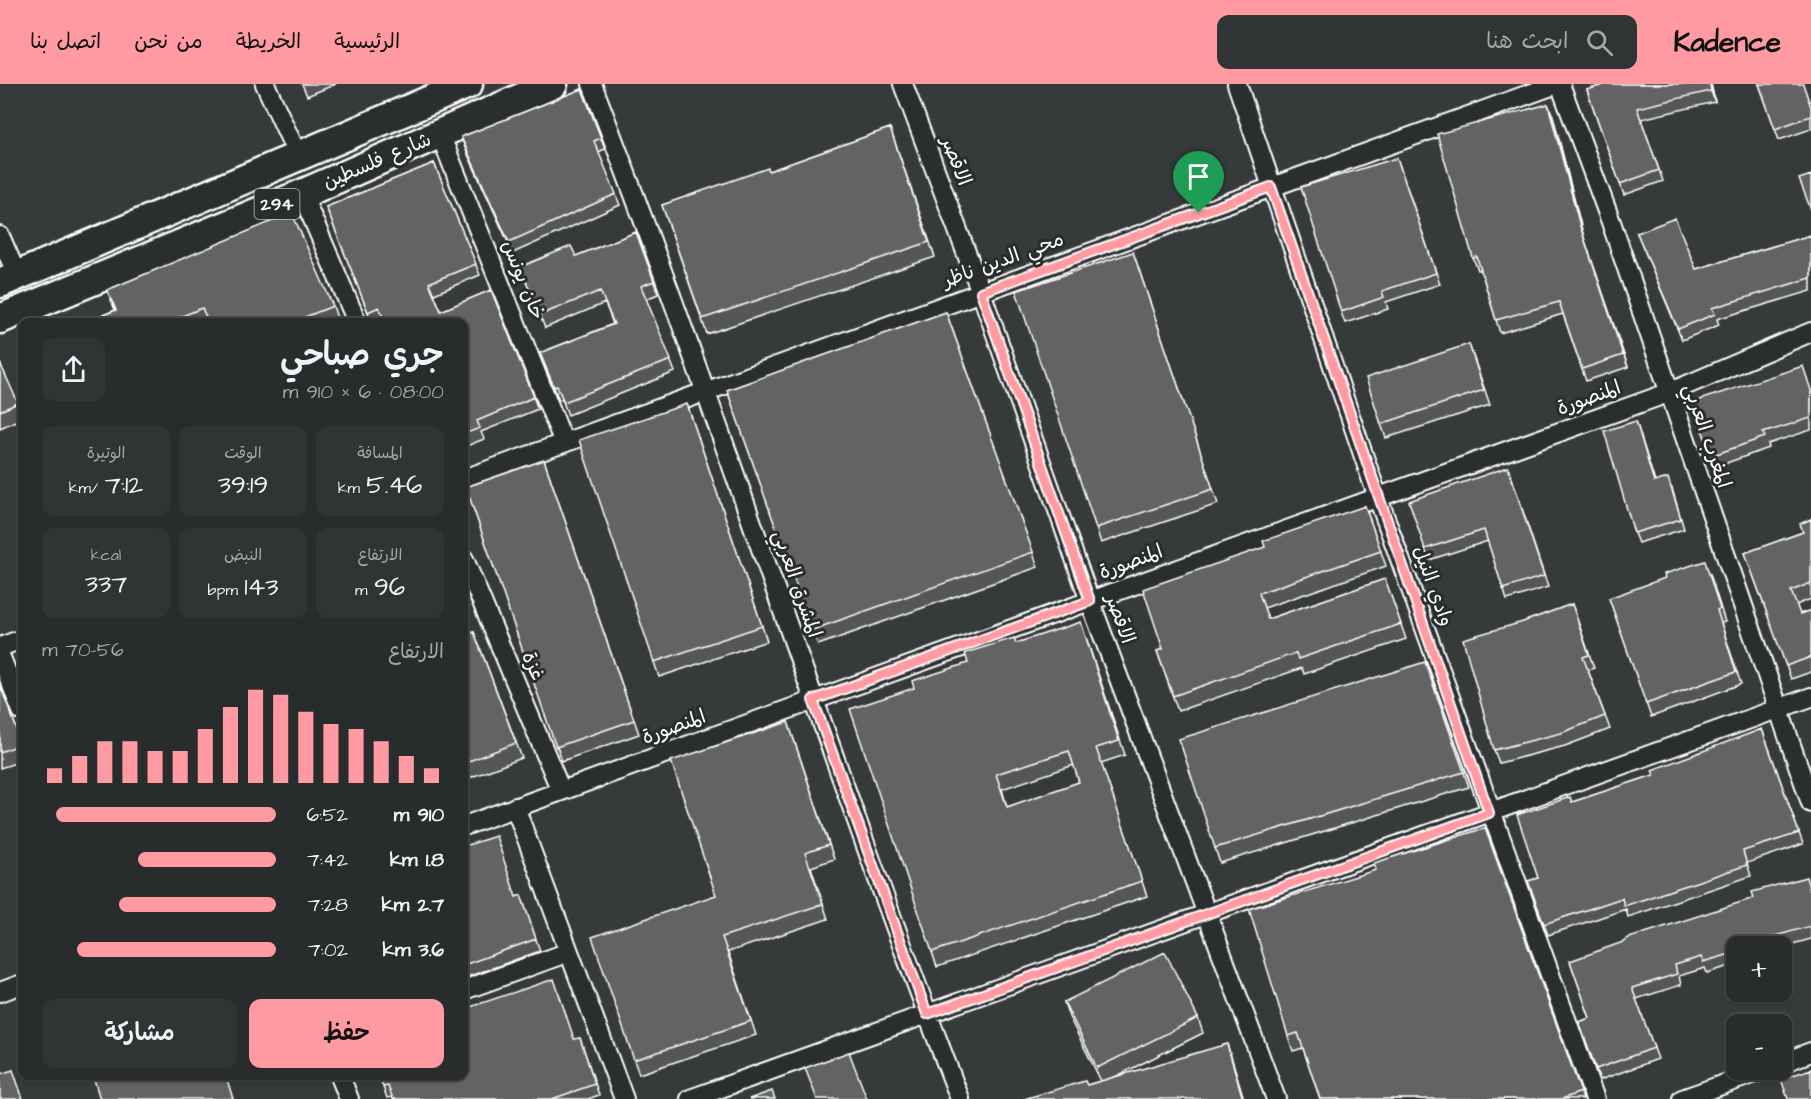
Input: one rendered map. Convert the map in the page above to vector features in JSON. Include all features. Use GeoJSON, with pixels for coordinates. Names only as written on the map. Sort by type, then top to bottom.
{"type":"FeatureCollection","features":[{"type":"Feature","properties":{"kind":"main road","name":"شارع فلسطين"},"geometry":{"type":"LineString","coordinates":[[9,279],[468,84]]}},
{"type":"Feature","properties":{"kind":"main road","name":"شارع فلسطين"},"geometry":{"type":"LineString","coordinates":[[0,319],[30,315],[553,84]]}},
{"type":"Feature","properties":{"kind":"street"},"geometry":{"type":"LineString","coordinates":[[265,84],[298,158]]}},
{"type":"Feature","properties":{"kind":"street","name":"المشرق العربي"},"geometry":{"type":"LineString","coordinates":[[592,84],[642,213],[813,700],[960,1099]]}},
{"type":"Feature","properties":{"kind":"street","name":"الاقصر"},"geometry":{"type":"LineString","coordinates":[[903,84],[981,292],[1090,601],[1276,1099]]}},
{"type":"Feature","properties":{"kind":"street","name":"وادي النيل"},"geometry":{"type":"LineString","coordinates":[[1237,84],[1378,498],[1489,813],[1595,1099]]}},
{"type":"Feature","properties":{"kind":"street","name":"محي الدين ناظر"},"geometry":{"type":"LineString","coordinates":[[468,478],[1558,84]]}},
{"type":"Feature","properties":{"kind":"street","name":"المغرب العربي"},"geometry":{"type":"LineString","coordinates":[[1558,84],[1611,222],[1811,803]]}},
{"type":"Feature","properties":{"kind":"street","name":"خان يونس"},"geometry":{"type":"LineString","coordinates":[[440,134],[564,443]]}},
{"type":"Feature","properties":{"kind":"street"},"geometry":{"type":"LineString","coordinates":[[302,194],[355,318]]}},
{"type":"Feature","properties":{"kind":"street"},"geometry":{"type":"LineString","coordinates":[[0,236],[9,279]]}},
{"type":"Feature","properties":{"kind":"street","name":"المنصورة"},"geometry":{"type":"LineString","coordinates":[[468,825],[1668,393],[1811,332]]}},
{"type":"Feature","properties":{"kind":"street","name":"غزة"},"geometry":{"type":"LineString","coordinates":[[468,569],[561,791]]}},
{"type":"Feature","properties":{"kind":"street"},"geometry":{"type":"LineString","coordinates":[[0,647],[18,640]]}},
{"type":"Feature","properties":{"kind":"street"},"geometry":{"type":"LineString","coordinates":[[0,655],[18,701]]}},
{"type":"Feature","properties":{"kind":"street"},"geometry":{"type":"LineString","coordinates":[[690,1099],[1811,697]]}},
{"type":"Feature","properties":{"kind":"street"},"geometry":{"type":"LineString","coordinates":[[516,807],[624,1099]]}},
{"type":"Feature","properties":{"kind":"street"},"geometry":{"type":"LineString","coordinates":[[468,989],[569,952]]}},
{"type":"Feature","properties":{"kind":"street"},"geometry":{"type":"LineString","coordinates":[[0,992],[18,985]]}},
{"type":"Feature","properties":{"kind":"street"},"geometry":{"type":"LineString","coordinates":[[1792,1059],[1811,1052]]}},
{"type":"Feature","properties":{"kind":"street"},"geometry":{"type":"LineString","coordinates":[[342,1080],[349,1099]]}},
{"type":"Feature","properties":{"kind":"street"},"geometry":{"type":"LineString","coordinates":[[1682,1099],[1736,1080]]}},
{"type":"Feature","properties":{"kind":"building"},"geometry":{"type":"Polygon","coordinates":[[[1606,84],[1710,84],[1711,91],[1637,108],[1659,170],[1620,184],[1587,90],[1606,84]]]}},
{"type":"Feature","properties":{"kind":"building"},"geometry":{"type":"Polygon","coordinates":[[[1759,84],[1803,84],[1811,107],[1811,116],[1775,129],[1759,84]]]}},
{"type":"Feature","properties":{"kind":"building"},"geometry":{"type":"Polygon","coordinates":[[[582,89],[601,138],[594,141],[616,194],[509,242],[461,137],[582,89]]]}},
{"type":"Feature","properties":{"kind":"building"},"geometry":{"type":"Polygon","coordinates":[[[1548,104],[1580,226],[1623,355],[1582,369],[1559,302],[1496,320],[1477,257],[1473,258],[1437,134],[1548,104]]]}},
{"type":"Feature","properties":{"kind":"building"},"geometry":{"type":"Polygon","coordinates":[[[890,128],[929,242],[702,319],[662,205],[768,168],[769,171],[890,128]]]}},
{"type":"Feature","properties":{"kind":"building"},"geometry":{"type":"Polygon","coordinates":[[[1397,158],[1436,273],[1382,291],[1384,297],[1341,312],[1301,187],[1397,158]]]}},
{"type":"Feature","properties":{"kind":"building"},"geometry":{"type":"Polygon","coordinates":[[[434,163],[476,264],[429,283],[441,311],[491,290],[534,397],[477,421],[480,428],[468,432],[468,318],[383,318],[379,307],[368,312],[326,207],[434,163]]]}},
{"type":"Feature","properties":{"kind":"building"},"geometry":{"type":"Polygon","coordinates":[[[1811,175],[1811,210],[1799,179],[1811,175]]]}},
{"type":"Feature","properties":{"kind":"building"},"geometry":{"type":"Polygon","coordinates":[[[292,213],[333,306],[302,318],[206,318],[202,308],[177,318],[96,318],[116,310],[107,290],[292,213]]]}},
{"type":"Feature","properties":{"kind":"building"},"geometry":{"type":"Polygon","coordinates":[[[1675,218],[1696,269],[1811,235],[1811,278],[1712,308],[1715,314],[1678,329],[1637,233],[1675,218]]]}},
{"type":"Feature","properties":{"kind":"building"},"geometry":{"type":"Polygon","coordinates":[[[636,232],[654,281],[641,286],[671,360],[564,402],[557,386],[554,387],[540,353],[614,324],[600,291],[540,315],[520,267],[571,246],[576,256],[636,232]]]}},
{"type":"Feature","properties":{"kind":"building"},"geometry":{"type":"Polygon","coordinates":[[[1133,252],[1213,489],[1096,528],[1016,291],[1133,252]]]}},
{"type":"Feature","properties":{"kind":"building"},"geometry":{"type":"Polygon","coordinates":[[[946,312],[1033,552],[812,630],[727,390],[946,312]]]}},
{"type":"Feature","properties":{"kind":"building"},"geometry":{"type":"Polygon","coordinates":[[[1469,344],[1484,390],[1381,424],[1366,378],[1469,344]]]}},
{"type":"Feature","properties":{"kind":"building"},"geometry":{"type":"Polygon","coordinates":[[[0,363],[18,403],[0,411],[0,363]]]}},
{"type":"Feature","properties":{"kind":"building"},"geometry":{"type":"Polygon","coordinates":[[[1803,366],[1811,390],[1811,418],[1763,433],[1765,437],[1711,456],[1693,402],[1803,366]]]}},
{"type":"Feature","properties":{"kind":"building"},"geometry":{"type":"Polygon","coordinates":[[[687,404],[762,626],[654,662],[579,440],[687,404]]]}},
{"type":"Feature","properties":{"kind":"building"},"geometry":{"type":"Polygon","coordinates":[[[1636,421],[1654,482],[1668,478],[1681,519],[1634,533],[1604,431],[1636,421]]]}},
{"type":"Feature","properties":{"kind":"building"},"geometry":{"type":"Polygon","coordinates":[[[544,460],[634,720],[556,747],[468,493],[468,486],[544,460]]]}},
{"type":"Feature","properties":{"kind":"building"},"geometry":{"type":"Polygon","coordinates":[[[1508,467],[1544,576],[1503,589],[1484,530],[1425,549],[1409,501],[1508,467]]]}},
{"type":"Feature","properties":{"kind":"building"},"geometry":{"type":"Polygon","coordinates":[[[1365,506],[1381,551],[1259,593],[1268,619],[1385,579],[1401,624],[1298,659],[1296,653],[1173,696],[1157,651],[1163,649],[1143,589],[1265,547],[1263,541],[1365,506]]]}},
{"type":"Feature","properties":{"kind":"building"},"geometry":{"type":"Polygon","coordinates":[[[1811,519],[1811,583],[1791,591],[1800,614],[1811,610],[1811,657],[1786,666],[1745,553],[1803,532],[1800,524],[1811,519]]]}},
{"type":"Feature","properties":{"kind":"building"},"geometry":{"type":"Polygon","coordinates":[[[1705,561],[1736,672],[1646,704],[1609,598],[1665,578],[1664,574],[1705,561]]]}},
{"type":"Feature","properties":{"kind":"building"},"geometry":{"type":"Polygon","coordinates":[[[1572,604],[1589,655],[1583,657],[1605,716],[1561,733],[1494,750],[1463,639],[1523,622],[1572,604]]]}},
{"type":"Feature","properties":{"kind":"building"},"geometry":{"type":"Polygon","coordinates":[[[1081,622],[1119,741],[1096,748],[1142,881],[932,952],[850,709],[914,688],[912,681],[968,663],[965,653],[1014,638],[1016,643],[1081,622]],[[1069,751],[996,774],[1007,807],[1079,782],[1069,751]]]}},
{"type":"Feature","properties":{"kind":"building"},"geometry":{"type":"Polygon","coordinates":[[[474,632],[516,743],[468,761],[468,634],[474,632]]]}},
{"type":"Feature","properties":{"kind":"building"},"geometry":{"type":"Polygon","coordinates":[[[1425,662],[1464,772],[1215,848],[1179,739],[1425,662]]]}},
{"type":"Feature","properties":{"kind":"building"},"geometry":{"type":"Polygon","coordinates":[[[0,685],[18,733],[18,745],[0,752],[0,685]]]}},
{"type":"Feature","properties":{"kind":"building"},"geometry":{"type":"Polygon","coordinates":[[[788,722],[829,845],[805,853],[823,904],[722,937],[751,1021],[634,1060],[592,937],[716,895],[671,761],[788,722]]]}},
{"type":"Feature","properties":{"kind":"building"},"geometry":{"type":"Polygon","coordinates":[[[1762,729],[1799,833],[1743,851],[1747,865],[1624,906],[1622,898],[1544,924],[1528,881],[1538,878],[1517,815],[1570,797],[1572,802],[1654,775],[1652,770],[1762,729]]]}},
{"type":"Feature","properties":{"kind":"building"},"geometry":{"type":"Polygon","coordinates":[[[1485,828],[1581,1092],[1562,1099],[1320,1099],[1298,1033],[1288,1036],[1249,909],[1376,870],[1374,863],[1485,828]]]}},
{"type":"Feature","properties":{"kind":"building"},"geometry":{"type":"Polygon","coordinates":[[[496,836],[516,897],[521,895],[536,939],[468,964],[468,845],[496,836]]]}},
{"type":"Feature","properties":{"kind":"building"},"geometry":{"type":"Polygon","coordinates":[[[1806,877],[1811,894],[1811,926],[1776,936],[1726,936],[1726,955],[1703,962],[1701,957],[1675,965],[1677,974],[1632,988],[1654,1048],[1596,1069],[1579,1022],[1590,1018],[1570,961],[1626,941],[1626,939],[1754,898],[1752,892],[1806,877]]]}},
{"type":"Feature","properties":{"kind":"building"},"geometry":{"type":"Polygon","coordinates":[[[1165,952],[1198,1018],[1097,1068],[1064,1002],[1165,952]]]}},
{"type":"Feature","properties":{"kind":"building"},"geometry":{"type":"Polygon","coordinates":[[[554,979],[574,1039],[580,1038],[595,1084],[552,1099],[393,1099],[388,1086],[383,1087],[380,1080],[468,1080],[468,1008],[554,979]]]}},
{"type":"Feature","properties":{"kind":"building"},"geometry":{"type":"Polygon","coordinates":[[[1227,1044],[1243,1099],[1024,1099],[1085,1081],[1087,1085],[1227,1044]]]}},
{"type":"Feature","properties":{"kind":"building"},"geometry":{"type":"Polygon","coordinates":[[[849,1052],[867,1099],[817,1099],[805,1068],[849,1052]]]}},
{"type":"Feature","properties":{"kind":"building"},"geometry":{"type":"Polygon","coordinates":[[[1811,1069],[1811,1099],[1788,1099],[1781,1080],[1792,1080],[1792,1075],[1811,1069]]]}},
{"type":"Feature","properties":{"kind":"building"},"geometry":{"type":"Polygon","coordinates":[[[13,1070],[23,1099],[0,1099],[0,1074],[13,1070]]]}},
{"type":"Feature","properties":{"kind":"building"},"geometry":{"type":"Polygon","coordinates":[[[94,1080],[227,1080],[233,1099],[100,1099],[94,1080]]]}},
{"type":"Feature","properties":{"kind":"building"},"geometry":{"type":"Polygon","coordinates":[[[772,1091],[775,1099],[749,1099],[772,1091]]]}},
{"type":"Feature","properties":{"kind":"route"},"geometry":{"type":"LineString","coordinates":[[1271,187],[1489,813],[927,1014],[813,700],[1090,601],[981,292],[1199,213],[1271,187]]}}]}
